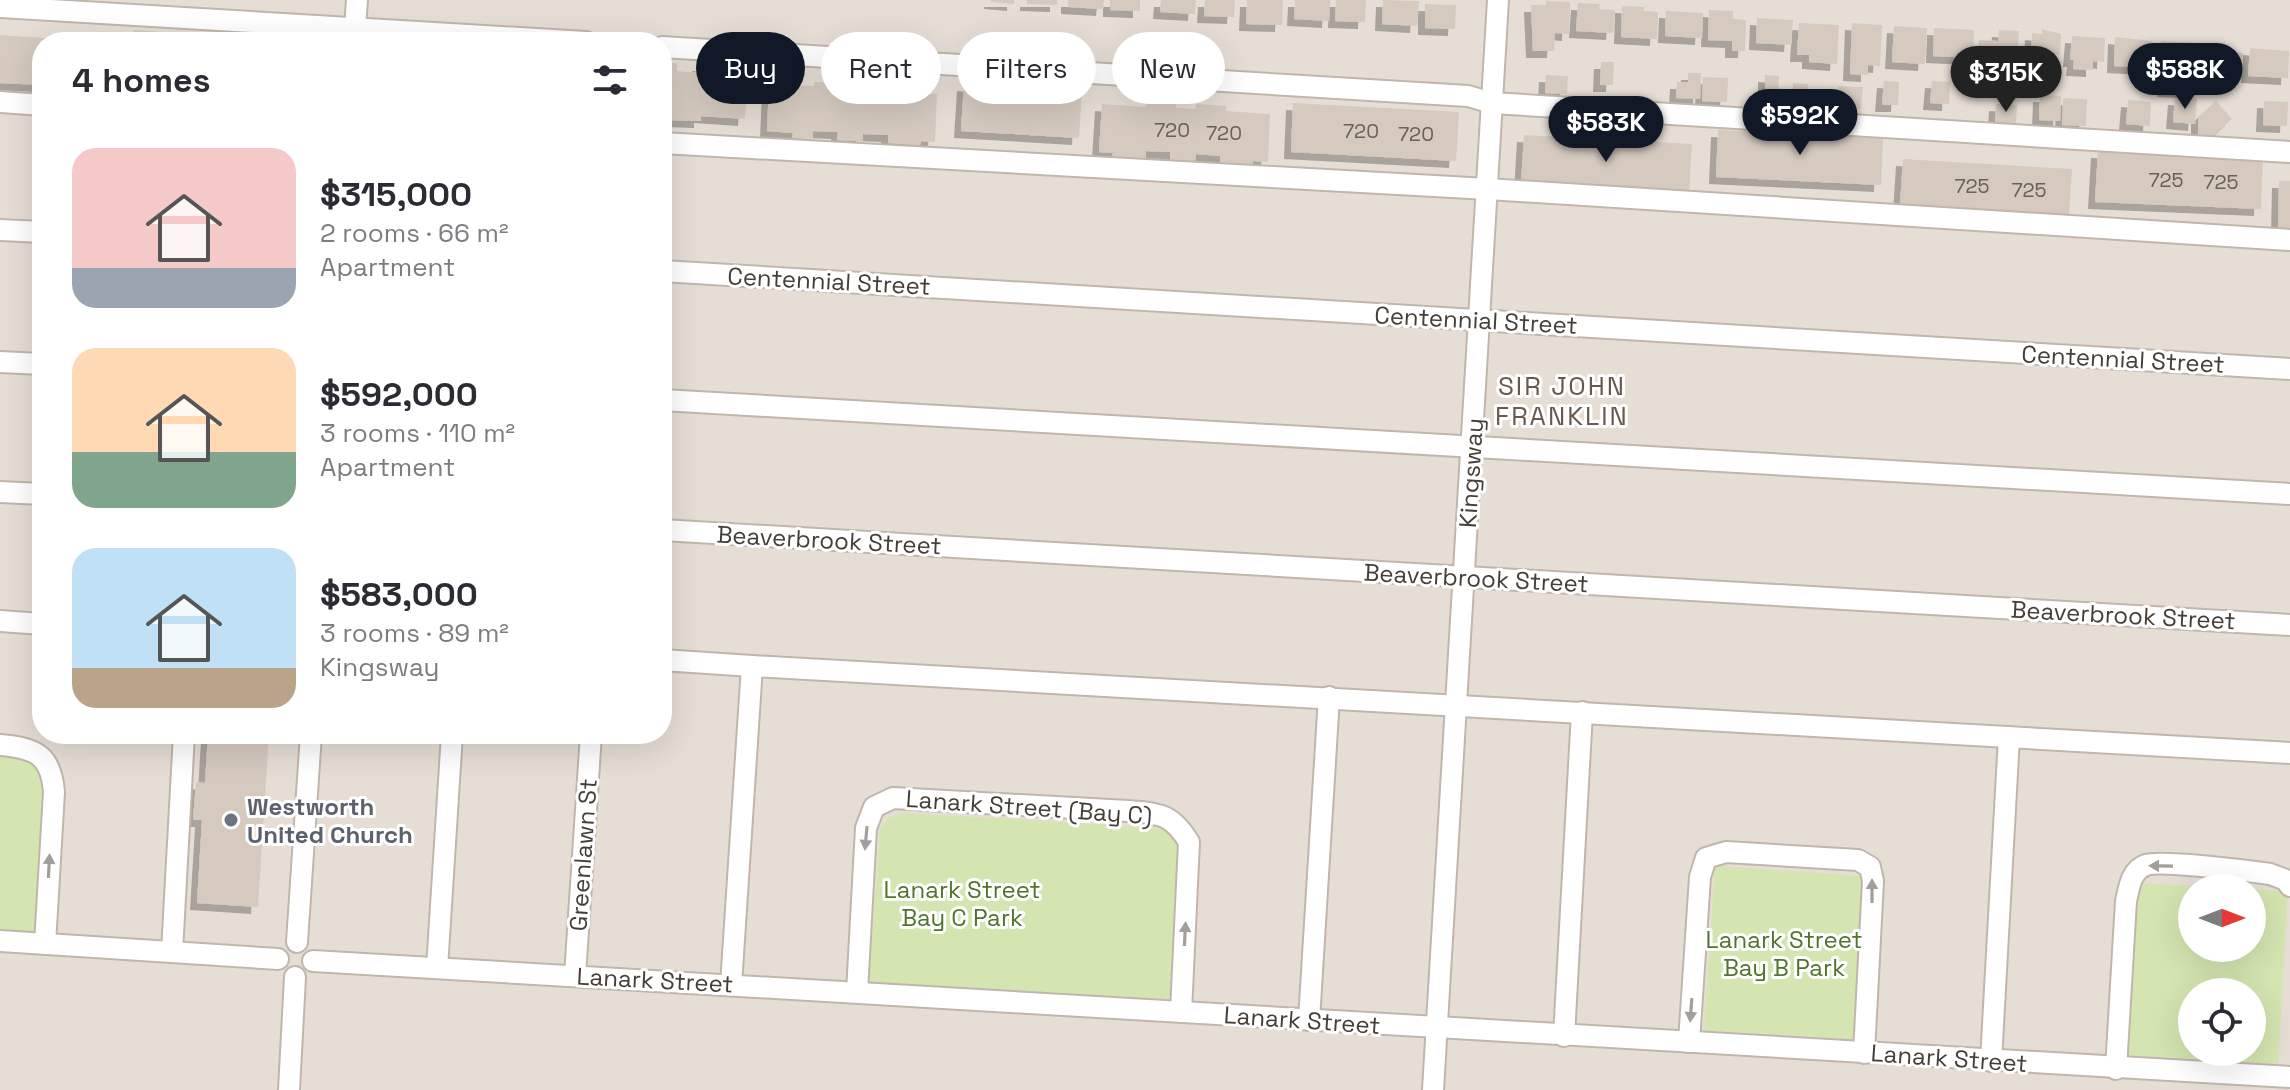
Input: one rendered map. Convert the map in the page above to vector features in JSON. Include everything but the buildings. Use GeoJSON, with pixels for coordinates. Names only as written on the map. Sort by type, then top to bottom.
{"type":"FeatureCollection","features":[{"type":"Feature","properties":{"kind":"street"},"geometry":{"type":"LineString","coordinates":[[355,28],[357,0]]}},
{"type":"Feature","properties":{"kind":"street","name":"Kingsway"},"geometry":{"type":"LineString","coordinates":[[1433,1090],[1498,0]]}},
{"type":"Feature","properties":{"kind":"street"},"geometry":{"type":"LineString","coordinates":[[0,7],[421,32]]}},
{"type":"Feature","properties":{"kind":"street"},"geometry":{"type":"LineString","coordinates":[[672,48],[1468,96],[1492,103],[2290,152]]}},
{"type":"Feature","properties":{"kind":"street"},"geometry":{"type":"LineString","coordinates":[[0,102],[32,104]]}},
{"type":"Feature","properties":{"kind":"street"},"geometry":{"type":"LineString","coordinates":[[672,144],[1488,189],[2290,240]]}},
{"type":"Feature","properties":{"kind":"street"},"geometry":{"type":"LineString","coordinates":[[0,230],[32,232]]}},
{"type":"Feature","properties":{"kind":"street","name":"Centennial Street"},"geometry":{"type":"LineString","coordinates":[[672,272],[2290,369]]}},
{"type":"Feature","properties":{"kind":"street"},"geometry":{"type":"LineString","coordinates":[[0,362],[32,364]]}},
{"type":"Feature","properties":{"kind":"street"},"geometry":{"type":"LineString","coordinates":[[672,401],[2290,494]]}},
{"type":"Feature","properties":{"kind":"street"},"geometry":{"type":"LineString","coordinates":[[0,492],[32,494]]}},
{"type":"Feature","properties":{"kind":"street","name":"Beaverbrook Street"},"geometry":{"type":"LineString","coordinates":[[672,531],[2290,625]]}},
{"type":"Feature","properties":{"kind":"street"},"geometry":{"type":"LineString","coordinates":[[0,621],[32,623]]}},
{"type":"Feature","properties":{"kind":"street"},"geometry":{"type":"LineString","coordinates":[[672,661],[2290,753]]}},
{"type":"Feature","properties":{"kind":"street"},"geometry":{"type":"LineString","coordinates":[[731,985],[752,666]]}},
{"type":"Feature","properties":{"kind":"street"},"geometry":{"type":"LineString","coordinates":[[1309,1020],[1329,697]]}},
{"type":"Feature","properties":{"kind":"street"},"geometry":{"type":"LineString","coordinates":[[1564,1036],[1582,712]]}},
{"type":"Feature","properties":{"kind":"street"},"geometry":{"type":"LineString","coordinates":[[1991,1061],[2009,737]]}},
{"type":"Feature","properties":{"kind":"street"},"geometry":{"type":"LineString","coordinates":[[172,952],[183,744]]}},
{"type":"Feature","properties":{"kind":"street"},"geometry":{"type":"LineString","coordinates":[[297,942],[310,744]]}},
{"type":"Feature","properties":{"kind":"street"},"geometry":{"type":"LineString","coordinates":[[437,968],[451,744]]}},
{"type":"Feature","properties":{"kind":"street","name":"Greenlawn St"},"geometry":{"type":"LineString","coordinates":[[575,976],[590,744]]}},
{"type":"Feature","properties":{"kind":"street"},"geometry":{"type":"LineString","coordinates":[[0,745],[29,749],[44,758],[52,774],[54,792],[45,944]]}},
{"type":"Feature","properties":{"kind":"street","name":"Lanark Street (Bay C)"},"geometry":{"type":"LineString","coordinates":[[857,992],[866,828],[874,807],[893,798],[1128,811],[1161,814],[1178,824],[1189,842],[1181,1012]]}},
{"type":"Feature","properties":{"kind":"street"},"geometry":{"type":"LineString","coordinates":[[1689,1042],[1700,877],[1706,858],[1726,852],[1858,860],[1870,867],[1873,881],[1864,1053]]}},
{"type":"Feature","properties":{"kind":"street"},"geometry":{"type":"LineString","coordinates":[[2116,1069],[2126,901],[2133,875],[2146,865],[2194,867],[2270,874],[2286,880],[2290,886]]}},
{"type":"Feature","properties":{"kind":"street"},"geometry":{"type":"LineString","coordinates":[[0,941],[278,959]]}},
{"type":"Feature","properties":{"kind":"street"},"geometry":{"type":"LineString","coordinates":[[297,942],[307,946],[313,961],[310,971],[295,977],[281,969],[278,959],[287,944],[297,942]]}},
{"type":"Feature","properties":{"kind":"street","name":"Lanark Street"},"geometry":{"type":"LineString","coordinates":[[313,961],[2290,1077]]}},
{"type":"Feature","properties":{"kind":"street"},"geometry":{"type":"LineString","coordinates":[[289,1090],[295,977]]}},
{"type":"Feature","properties":{"kind":"street"},"geometry":{"type":"LineString","coordinates":[[2290,1071],[2290,1077]]}},
{"type":"Feature","properties":{"kind":"shaded area"},"geometry":{"type":"Polygon","coordinates":[[[0,0],[2290,0],[2290,1090],[0,1090],[0,0]]]}},
{"type":"Feature","properties":{"kind":"green space"},"geometry":{"type":"Polygon","coordinates":[[[0,745],[44,758],[45,944],[0,941],[0,745]]]}},
{"type":"Feature","properties":{"kind":"green space","name":"Lanark Street Bay C Park"},"geometry":{"type":"Polygon","coordinates":[[[905,813],[1161,828],[1173,836],[1178,844],[1174,999],[869,985],[880,829],[888,818],[905,813]]]}},
{"type":"Feature","properties":{"kind":"green space","name":"Lanark Street Bay B Park"},"geometry":{"type":"Polygon","coordinates":[[[1715,866],[1864,876],[1853,1039],[1704,1030],[1715,866]]]}},
{"type":"Feature","properties":{"kind":"green space"},"geometry":{"type":"Polygon","coordinates":[[[2138,883],[2178,885],[2178,962],[2266,962],[2266,890],[2288,891],[2278,1064],[2266,1063],[2266,978],[2178,978],[2178,1058],[2127,1055],[2138,883]]]}},
{"type":"Feature","properties":{"kind":"place","name":"Westworth United Church"},"geometry":{"type":"Point","coordinates":[231,820]}},
{"type":"Feature","properties":{"kind":"district","name":"SIR JOHN FRANKLIN"},"geometry":{"type":"Point","coordinates":[1562,401]}}]}
